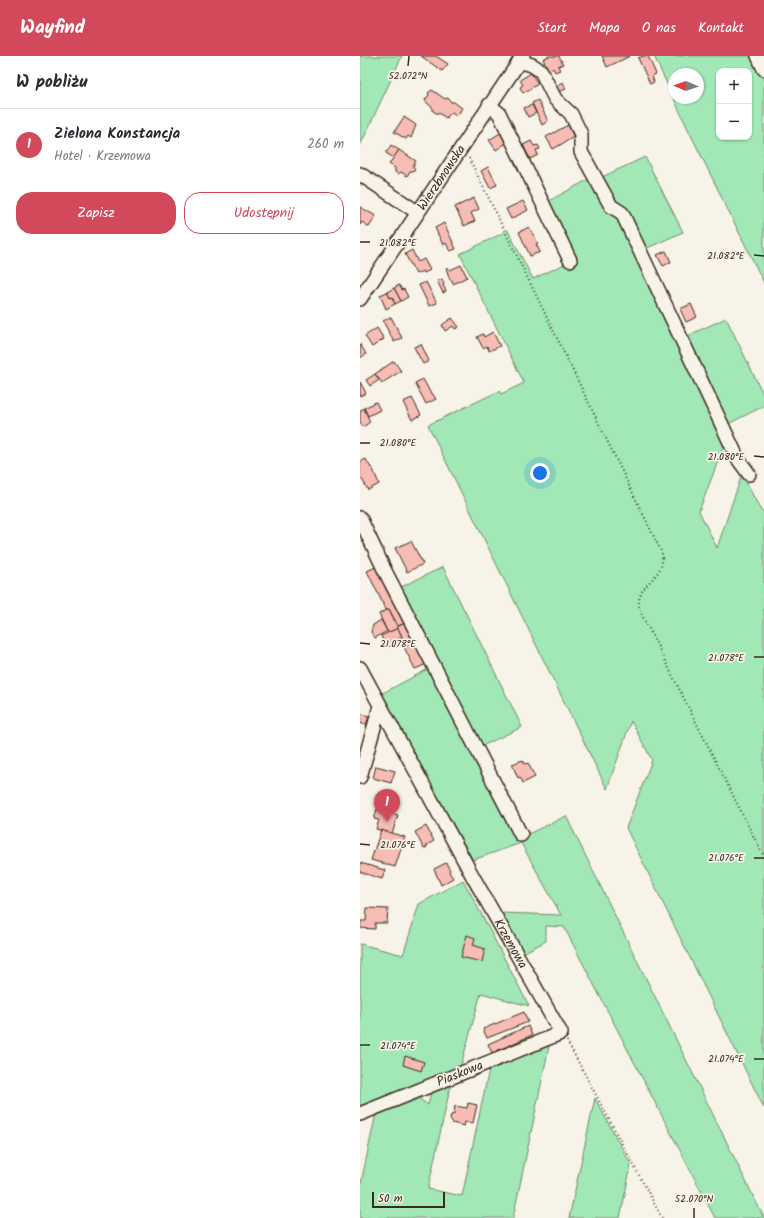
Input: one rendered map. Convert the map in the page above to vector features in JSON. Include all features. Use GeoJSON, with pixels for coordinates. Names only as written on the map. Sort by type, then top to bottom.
{"type":"FeatureCollection","features":[{"type":"Feature","properties":{"kind":"street"},"geometry":{"type":"LineString","coordinates":[[758,56],[764,68]]}},
{"type":"Feature","properties":{"kind":"street"},"geometry":{"type":"LineString","coordinates":[[521,58],[541,70],[555,99],[571,114],[579,127],[582,152],[610,206],[622,213],[738,459],[749,474]]}},
{"type":"Feature","properties":{"kind":"street","name":"Wierzbnowska"},"geometry":{"type":"LineString","coordinates":[[360,299],[521,58]]}},
{"type":"Feature","properties":{"kind":"street"},"geometry":{"type":"LineString","coordinates":[[489,105],[499,114],[570,260]]}},
{"type":"Feature","properties":{"kind":"street"},"geometry":{"type":"LineString","coordinates":[[360,174],[417,212]]}},
{"type":"Feature","properties":{"kind":"street"},"geometry":{"type":"LineString","coordinates":[[360,518],[389,578],[521,835]]}},
{"type":"Feature","properties":{"kind":"street","name":"Krzemowa"},"geometry":{"type":"LineString","coordinates":[[360,668],[561,1033]]}},
{"type":"Feature","properties":{"kind":"street"},"geometry":{"type":"LineString","coordinates":[[360,777],[380,706]]}},
{"type":"Feature","properties":{"kind":"street"},"geometry":{"type":"LineString","coordinates":[[371,737],[392,728]]}},
{"type":"Feature","properties":{"kind":"street","name":"Piaskowa"},"geometry":{"type":"LineString","coordinates":[[360,1114],[561,1033]]}},
{"type":"Feature","properties":{"kind":"path"},"geometry":{"type":"LineString","coordinates":[[462,145],[662,553],[662,564],[658,573],[641,593],[639,607],[652,636],[764,857]]}},
{"type":"Feature","properties":{"kind":"path"},"geometry":{"type":"LineString","coordinates":[[561,1033],[567,1041],[662,1218]]}},
{"type":"Feature","properties":{"kind":"green space"},"geometry":{"type":"Polygon","coordinates":[[[360,56],[402,56],[360,146],[360,56]]]}},
{"type":"Feature","properties":{"kind":"green space"},"geometry":{"type":"Polygon","coordinates":[[[654,56],[754,56],[764,75],[764,283],[676,104],[704,104],[704,68],[668,68],[668,86],[654,56]]]}},
{"type":"Feature","properties":{"kind":"green space"},"geometry":{"type":"Polygon","coordinates":[[[645,157],[683,232],[643,250],[612,202],[600,178],[645,157]]]}},
{"type":"Feature","properties":{"kind":"green space"},"geometry":{"type":"Polygon","coordinates":[[[591,178],[616,214],[727,438],[699,511],[717,548],[742,474],[761,511],[764,511],[764,1108],[626,828],[652,760],[631,721],[607,789],[428,425],[499,391],[501,394],[524,383],[460,254],[501,234],[507,229],[533,279],[575,259],[547,202],[591,178]]]}},
{"type":"Feature","properties":{"kind":"green space"},"geometry":{"type":"Polygon","coordinates":[[[726,318],[764,396],[764,406],[728,424],[685,337],[726,318]]]}},
{"type":"Feature","properties":{"kind":"green space"},"geometry":{"type":"Polygon","coordinates":[[[443,567],[522,727],[482,746],[401,587],[443,567]]]}},
{"type":"Feature","properties":{"kind":"green space"},"geometry":{"type":"Polygon","coordinates":[[[432,667],[524,836],[566,816],[764,1218],[715,1218],[564,927],[546,926],[546,941],[523,953],[501,913],[561,915],[521,843],[473,860],[381,694],[432,667]]]}},
{"type":"Feature","properties":{"kind":"green space"},"geometry":{"type":"Polygon","coordinates":[[[463,880],[529,1006],[481,993],[460,1069],[360,1110],[360,944],[403,955],[419,904],[463,880]]]}},
{"type":"Feature","properties":{"kind":"green space"},"geometry":{"type":"Polygon","coordinates":[[[550,1042],[513,1218],[360,1218],[360,1188],[376,1113],[417,1097],[428,1105],[432,1088],[452,1079],[428,1189],[462,1196],[490,1065],[550,1042]]]}},
{"type":"Feature","properties":{"kind":"green space"},"geometry":{"type":"Polygon","coordinates":[[[595,1098],[631,1165],[620,1218],[569,1218],[595,1098]]]}},
{"type":"Feature","properties":{"kind":"building"},"geometry":{"type":"Polygon","coordinates":[[[421,56],[436,56],[448,64],[442,71],[421,56]]]}},
{"type":"Feature","properties":{"kind":"building"},"geometry":{"type":"Polygon","coordinates":[[[549,56],[559,56],[563,64],[558,66],[560,70],[555,72],[553,68],[549,71],[543,59],[549,56]]]}},
{"type":"Feature","properties":{"kind":"building"},"geometry":{"type":"Polygon","coordinates":[[[602,56],[630,56],[607,67],[602,56]]]}},
{"type":"Feature","properties":{"kind":"building"},"geometry":{"type":"Polygon","coordinates":[[[648,56],[656,74],[652,76],[654,82],[650,84],[638,58],[648,56]]]}},
{"type":"Feature","properties":{"kind":"building"},"geometry":{"type":"Polygon","coordinates":[[[531,73],[538,84],[523,93],[520,87],[523,85],[520,80],[531,73]]]}},
{"type":"Feature","properties":{"kind":"building"},"geometry":{"type":"Polygon","coordinates":[[[563,82],[566,89],[558,92],[555,86],[563,82]]]}},
{"type":"Feature","properties":{"kind":"building"},"geometry":{"type":"Polygon","coordinates":[[[432,90],[445,99],[448,98],[451,102],[454,102],[462,108],[457,116],[452,112],[446,118],[433,111],[433,108],[425,100],[429,95],[428,93],[432,90]]]}},
{"type":"Feature","properties":{"kind":"building"},"geometry":{"type":"Polygon","coordinates":[[[538,100],[548,121],[542,125],[532,103],[538,100]]]}},
{"type":"Feature","properties":{"kind":"building"},"geometry":{"type":"Polygon","coordinates":[[[532,105],[536,113],[528,117],[524,108],[532,105]]]}},
{"type":"Feature","properties":{"kind":"building"},"geometry":{"type":"Polygon","coordinates":[[[404,117],[416,125],[411,138],[408,136],[406,139],[394,132],[404,117]]]}},
{"type":"Feature","properties":{"kind":"building"},"geometry":{"type":"Polygon","coordinates":[[[568,125],[574,137],[553,149],[546,137],[568,125]]]}},
{"type":"Feature","properties":{"kind":"building"},"geometry":{"type":"Polygon","coordinates":[[[502,132],[508,142],[496,150],[489,140],[502,132]]]}},
{"type":"Feature","properties":{"kind":"building"},"geometry":{"type":"Polygon","coordinates":[[[531,141],[534,146],[538,145],[540,149],[536,150],[538,155],[530,159],[523,145],[531,141]]]}},
{"type":"Feature","properties":{"kind":"building"},"geometry":{"type":"Polygon","coordinates":[[[391,145],[399,150],[394,158],[386,153],[391,145]]]}},
{"type":"Feature","properties":{"kind":"building"},"geometry":{"type":"Polygon","coordinates":[[[399,150],[416,161],[413,166],[415,169],[410,171],[407,176],[401,172],[398,174],[395,172],[395,168],[389,164],[399,150]]]}},
{"type":"Feature","properties":{"kind":"building"},"geometry":{"type":"Polygon","coordinates":[[[488,167],[497,185],[490,188],[481,171],[488,167]]]}},
{"type":"Feature","properties":{"kind":"building"},"geometry":{"type":"Polygon","coordinates":[[[474,198],[479,209],[471,213],[475,221],[464,226],[455,207],[474,198]]]}},
{"type":"Feature","properties":{"kind":"building"},"geometry":{"type":"Polygon","coordinates":[[[523,201],[528,210],[511,219],[506,209],[523,201]]]}},
{"type":"Feature","properties":{"kind":"building"},"geometry":{"type":"Polygon","coordinates":[[[360,207],[376,216],[369,227],[362,222],[360,225],[360,207]]]}},
{"type":"Feature","properties":{"kind":"building"},"geometry":{"type":"Polygon","coordinates":[[[444,223],[456,249],[450,251],[446,243],[443,245],[435,228],[444,223]]]}},
{"type":"Feature","properties":{"kind":"building"},"geometry":{"type":"Polygon","coordinates":[[[529,227],[538,243],[536,244],[540,252],[530,256],[519,232],[529,227]]]}},
{"type":"Feature","properties":{"kind":"building"},"geometry":{"type":"Polygon","coordinates":[[[412,250],[418,262],[424,259],[430,270],[424,273],[423,271],[416,274],[405,254],[412,250]]]}},
{"type":"Feature","properties":{"kind":"building"},"geometry":{"type":"Polygon","coordinates":[[[666,251],[671,262],[663,266],[657,255],[666,251]]]}},
{"type":"Feature","properties":{"kind":"building"},"geometry":{"type":"Polygon","coordinates":[[[461,265],[467,277],[453,284],[446,268],[448,267],[450,270],[461,265]]]}},
{"type":"Feature","properties":{"kind":"building"},"geometry":{"type":"Polygon","coordinates":[[[442,279],[446,291],[443,293],[437,281],[442,279]]]}},
{"type":"Feature","properties":{"kind":"building"},"geometry":{"type":"Polygon","coordinates":[[[426,282],[437,303],[429,306],[419,285],[426,282]]]}},
{"type":"Feature","properties":{"kind":"building"},"geometry":{"type":"Polygon","coordinates":[[[399,285],[402,290],[404,289],[408,297],[401,301],[394,288],[399,285]]]}},
{"type":"Feature","properties":{"kind":"building"},"geometry":{"type":"Polygon","coordinates":[[[394,288],[401,301],[395,304],[392,297],[390,298],[387,292],[394,288]]]}},
{"type":"Feature","properties":{"kind":"building"},"geometry":{"type":"Polygon","coordinates":[[[387,292],[390,298],[392,297],[395,304],[386,309],[380,295],[387,292]]]}},
{"type":"Feature","properties":{"kind":"building"},"geometry":{"type":"Polygon","coordinates":[[[691,304],[697,317],[686,322],[680,309],[691,304]]]}},
{"type":"Feature","properties":{"kind":"building"},"geometry":{"type":"Polygon","coordinates":[[[391,317],[402,338],[394,342],[383,321],[391,317]]]}},
{"type":"Feature","properties":{"kind":"building"},"geometry":{"type":"Polygon","coordinates":[[[452,318],[459,327],[455,329],[453,326],[445,331],[442,325],[452,318]]]}},
{"type":"Feature","properties":{"kind":"building"},"geometry":{"type":"Polygon","coordinates":[[[377,328],[384,339],[372,347],[365,336],[377,328]]]}},
{"type":"Feature","properties":{"kind":"building"},"geometry":{"type":"Polygon","coordinates":[[[493,332],[500,346],[489,351],[487,346],[483,348],[477,337],[483,334],[484,337],[493,332]]]}},
{"type":"Feature","properties":{"kind":"building"},"geometry":{"type":"Polygon","coordinates":[[[360,344],[366,354],[360,358],[360,344]]]}},
{"type":"Feature","properties":{"kind":"building"},"geometry":{"type":"Polygon","coordinates":[[[421,344],[429,361],[423,364],[414,347],[421,344]]]}},
{"type":"Feature","properties":{"kind":"building"},"geometry":{"type":"Polygon","coordinates":[[[394,361],[401,371],[382,383],[375,374],[394,361]]]}},
{"type":"Feature","properties":{"kind":"building"},"geometry":{"type":"Polygon","coordinates":[[[375,374],[379,380],[370,386],[366,380],[375,374]]]}},
{"type":"Feature","properties":{"kind":"building"},"geometry":{"type":"Polygon","coordinates":[[[423,379],[431,394],[432,393],[436,399],[426,404],[415,383],[423,379]]]}},
{"type":"Feature","properties":{"kind":"building"},"geometry":{"type":"Polygon","coordinates":[[[360,382],[366,393],[360,396],[360,382]]]}},
{"type":"Feature","properties":{"kind":"building"},"geometry":{"type":"Polygon","coordinates":[[[412,398],[421,415],[412,420],[403,402],[412,398]]]}},
{"type":"Feature","properties":{"kind":"building"},"geometry":{"type":"Polygon","coordinates":[[[376,402],[380,410],[368,416],[364,408],[376,402]]]}},
{"type":"Feature","properties":{"kind":"building"},"geometry":{"type":"Polygon","coordinates":[[[364,408],[370,422],[363,427],[360,422],[360,411],[364,408]]]}},
{"type":"Feature","properties":{"kind":"building"},"geometry":{"type":"Polygon","coordinates":[[[366,459],[371,468],[372,467],[379,484],[368,490],[360,478],[360,462],[366,459]]]}},
{"type":"Feature","properties":{"kind":"building"},"geometry":{"type":"Polygon","coordinates":[[[411,541],[423,564],[407,572],[395,548],[411,541]]]}},
{"type":"Feature","properties":{"kind":"building"},"geometry":{"type":"Polygon","coordinates":[[[380,565],[407,622],[398,626],[389,609],[386,610],[367,571],[380,565]]]}},
{"type":"Feature","properties":{"kind":"building"},"geometry":{"type":"Polygon","coordinates":[[[389,609],[398,628],[388,633],[379,614],[389,609]]]}},
{"type":"Feature","properties":{"kind":"building"},"geometry":{"type":"Polygon","coordinates":[[[381,620],[387,631],[375,638],[371,632],[373,625],[381,620]]]}},
{"type":"Feature","properties":{"kind":"building"},"geometry":{"type":"Polygon","coordinates":[[[407,622],[416,641],[404,647],[400,638],[402,637],[397,627],[407,622]]]}},
{"type":"Feature","properties":{"kind":"building"},"geometry":{"type":"Polygon","coordinates":[[[398,628],[402,637],[385,645],[381,636],[398,628]]]}},
{"type":"Feature","properties":{"kind":"building"},"geometry":{"type":"Polygon","coordinates":[[[416,641],[427,664],[415,669],[404,647],[416,641]]]}},
{"type":"Feature","properties":{"kind":"building"},"geometry":{"type":"Polygon","coordinates":[[[360,713],[369,716],[366,725],[360,723],[360,713]]]}},
{"type":"Feature","properties":{"kind":"building"},"geometry":{"type":"Polygon","coordinates":[[[523,760],[525,764],[528,763],[535,777],[523,783],[520,777],[518,778],[512,764],[523,760]]]}},
{"type":"Feature","properties":{"kind":"building"},"geometry":{"type":"Polygon","coordinates":[[[376,766],[395,771],[391,783],[373,778],[376,766]]]}},
{"type":"Feature","properties":{"kind":"building"},"geometry":{"type":"Polygon","coordinates":[[[377,809],[398,815],[392,834],[376,829],[379,820],[374,819],[377,809]]]}},
{"type":"Feature","properties":{"kind":"building"},"geometry":{"type":"Polygon","coordinates":[[[426,826],[434,841],[427,845],[424,849],[415,832],[426,826]]]}},
{"type":"Feature","properties":{"kind":"building"},"geometry":{"type":"Polygon","coordinates":[[[381,830],[405,837],[395,867],[371,860],[381,830]]]}},
{"type":"Feature","properties":{"kind":"building"},"geometry":{"type":"Polygon","coordinates":[[[360,863],[385,870],[382,879],[360,872],[360,863]]]}},
{"type":"Feature","properties":{"kind":"building"},"geometry":{"type":"Polygon","coordinates":[[[446,863],[453,878],[441,885],[434,869],[446,863]]]}},
{"type":"Feature","properties":{"kind":"building"},"geometry":{"type":"Polygon","coordinates":[[[367,908],[388,909],[387,923],[375,923],[375,929],[360,928],[361,921],[366,921],[367,908]]]}},
{"type":"Feature","properties":{"kind":"building"},"geometry":{"type":"Polygon","coordinates":[[[467,935],[475,938],[473,945],[485,949],[482,962],[461,957],[467,935]]]}},
{"type":"Feature","properties":{"kind":"building"},"geometry":{"type":"Polygon","coordinates":[[[524,1012],[528,1022],[487,1038],[483,1029],[524,1012]]]}},
{"type":"Feature","properties":{"kind":"building"},"geometry":{"type":"Polygon","coordinates":[[[528,1026],[532,1035],[492,1053],[488,1044],[528,1026]]]}},
{"type":"Feature","properties":{"kind":"building"},"geometry":{"type":"Polygon","coordinates":[[[405,1056],[424,1062],[421,1071],[403,1065],[405,1056]]]}},
{"type":"Feature","properties":{"kind":"building"},"geometry":{"type":"Polygon","coordinates":[[[468,1103],[477,1105],[473,1123],[465,1122],[464,1126],[452,1123],[450,1119],[451,1115],[454,1114],[455,1106],[467,1108],[468,1103]]]}},
{"type":"Feature","properties":{"kind":"place","name":"Zielona Konstancja"},"geometry":{"type":"Point","coordinates":[387,822]}}]}
